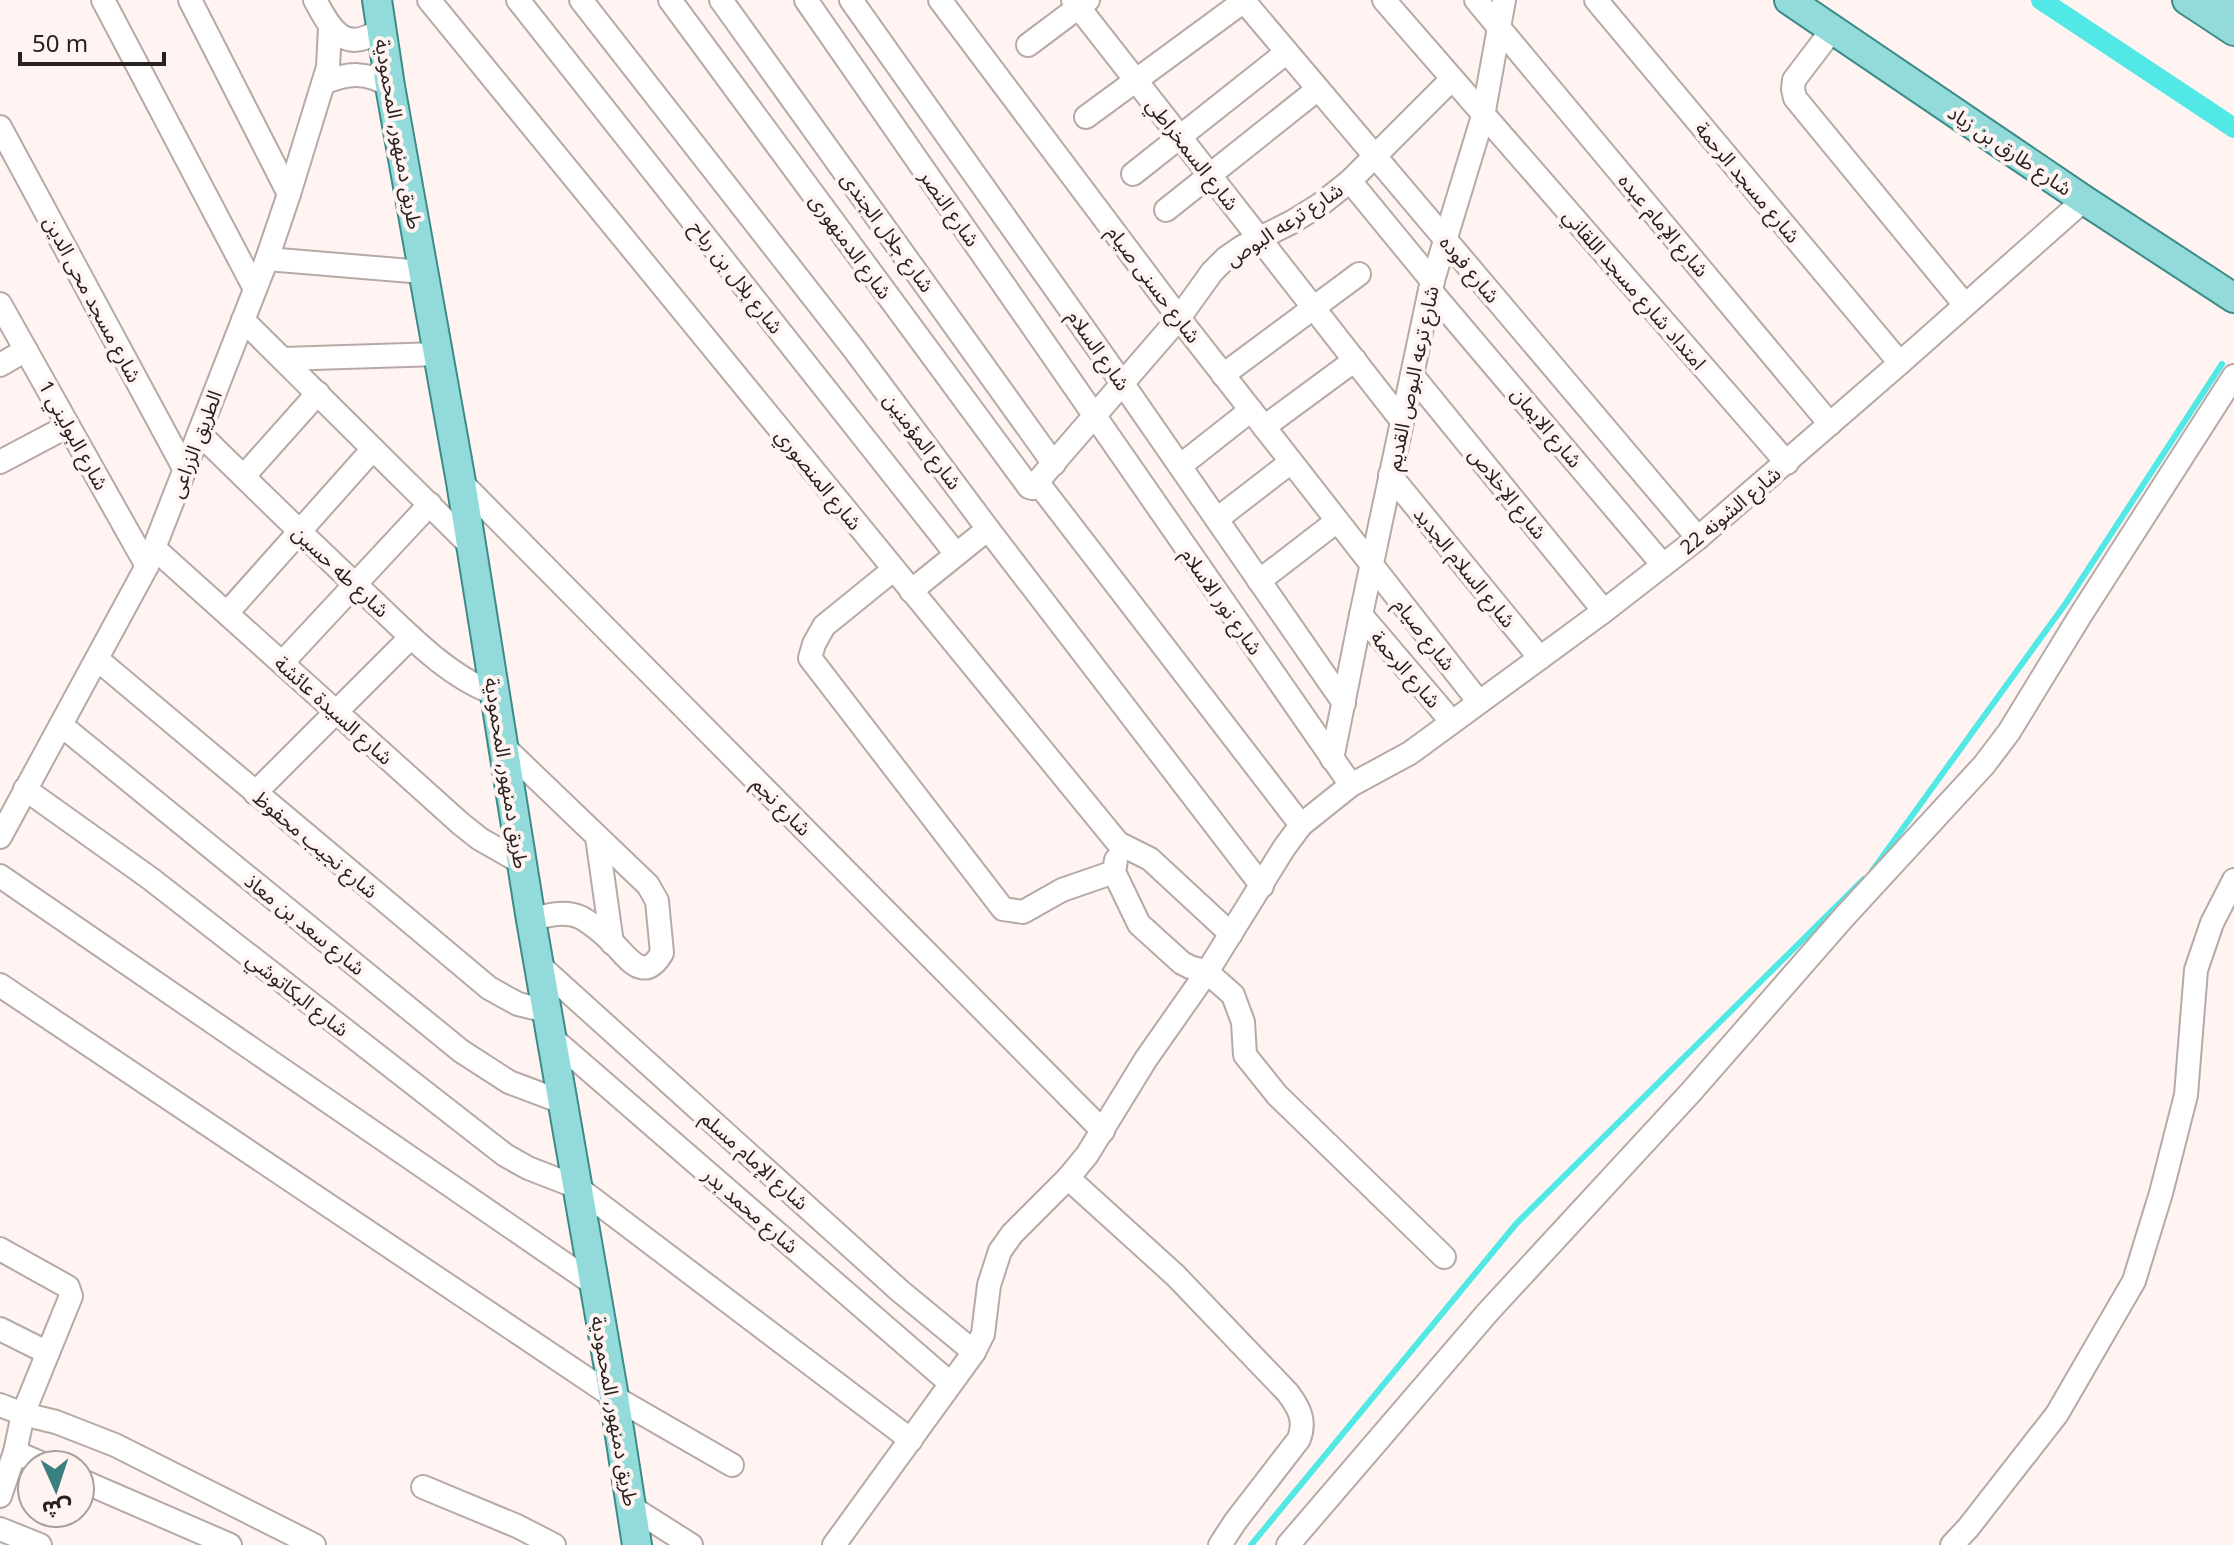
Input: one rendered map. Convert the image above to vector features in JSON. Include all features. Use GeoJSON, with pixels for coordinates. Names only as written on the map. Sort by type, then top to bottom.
{"type":"FeatureCollection","features":[{"type":"Feature","properties":{"kind":"main road","name":"طريق دمنهور, المحمودية"},"geometry":{"type":"LineString","coordinates":[[377,0],[461,482],[502,745],[637,1545]]}},
{"type":"Feature","properties":{"kind":"main road","name":"شارع طارق بن زياد"},"geometry":{"type":"LineString","coordinates":[[1789,0],[2234,298]]}},
{"type":"Feature","properties":{"kind":"main road"},"geometry":{"type":"LineString","coordinates":[[2187,0],[2234,31]]}},
{"type":"Feature","properties":{"kind":"main road"},"geometry":{"type":"LineString","coordinates":[[2226,0],[2234,6]]}},
{"type":"Feature","properties":{"kind":"street"},"geometry":{"type":"LineString","coordinates":[[103,0],[255,289]]}},
{"type":"Feature","properties":{"kind":"street"},"geometry":{"type":"LineString","coordinates":[[190,0],[289,194]]}},
{"type":"Feature","properties":{"kind":"street"},"geometry":{"type":"LineString","coordinates":[[315,0],[330,28],[339,35],[361,39],[381,29]]}},
{"type":"Feature","properties":{"kind":"street","name":"شارع المنصوري"},"geometry":{"type":"LineString","coordinates":[[429,0],[1118,843],[1150,859],[1231,934]]}},
{"type":"Feature","properties":{"kind":"street","name":"شارع بلال بن رباح"},"geometry":{"type":"LineString","coordinates":[[518,0],[956,554]]}},
{"type":"Feature","properties":{"kind":"street","name":"شارع المؤمنين"},"geometry":{"type":"LineString","coordinates":[[581,0],[853,348],[1262,886]]}},
{"type":"Feature","properties":{"kind":"street","name":"شارع الدمنهورى"},"geometry":{"type":"LineString","coordinates":[[670,0],[1029,487],[1036,486],[1301,825]]}},
{"type":"Feature","properties":{"kind":"street","name":"شارع جلال الجندى"},"geometry":{"type":"LineString","coordinates":[[721,0],[1054,464]]}},
{"type":"Feature","properties":{"kind":"street","name":"شارع النصر"},"geometry":{"type":"LineString","coordinates":[[806,0],[1094,416]]}},
{"type":"Feature","properties":{"kind":"street","name":"شارع السلام"},"geometry":{"type":"LineString","coordinates":[[851,0],[1344,703]]}},
{"type":"Feature","properties":{"kind":"street","name":"شارع حسنى صيام"},"geometry":{"type":"LineString","coordinates":[[940,0],[1179,318],[1371,566]]}},
{"type":"Feature","properties":{"kind":"street","name":"امتداد شارع مسجد اللقاني"},"geometry":{"type":"LineString","coordinates":[[1384,0],[1787,463]]}},
{"type":"Feature","properties":{"kind":"street","name":"شارع الإمام عبده"},"geometry":{"type":"LineString","coordinates":[[1476,0],[1830,424]]}},
{"type":"Feature","properties":{"kind":"street","name":"شارع ترعه البوص القديم"},"geometry":{"type":"LineString","coordinates":[[1332,759],[1432,286],[1483,116],[1504,0]]}},
{"type":"Feature","properties":{"kind":"street","name":"شارع مسجد الرحمة"},"geometry":{"type":"LineString","coordinates":[[1596,0],[1900,363]]}},
{"type":"Feature","properties":{"kind":"street"},"geometry":{"type":"LineString","coordinates":[[1086,117],[1244,1]]}},
{"type":"Feature","properties":{"kind":"street","name":"شارع فوده"},"geometry":{"type":"LineString","coordinates":[[1244,1],[1698,538]]}},
{"type":"Feature","properties":{"kind":"street"},"geometry":{"type":"LineString","coordinates":[[1028,45],[1080,2]]}},
{"type":"Feature","properties":{"kind":"street","name":"شارع السمخراطي"},"geometry":{"type":"LineString","coordinates":[[1080,2],[1136,80],[1402,421]]}},
{"type":"Feature","properties":{"kind":"street","name":"الطريق الزراعى"},"geometry":{"type":"LineString","coordinates":[[0,837],[151,557],[267,259],[289,194],[328,67],[330,28]]}},
{"type":"Feature","properties":{"kind":"street"},"geometry":{"type":"LineString","coordinates":[[1832,30],[1794,80],[1795,98],[1965,305]]}},
{"type":"Feature","properties":{"kind":"street"},"geometry":{"type":"LineString","coordinates":[[1133,174],[1287,52]]}},
{"type":"Feature","properties":{"kind":"street"},"geometry":{"type":"LineString","coordinates":[[324,83],[340,76],[358,74],[375,77],[390,86]]}},
{"type":"Feature","properties":{"kind":"street","name":"شارع ترعه البوص"},"geometry":{"type":"LineString","coordinates":[[1036,486],[1179,318],[1212,272],[1234,253],[1311,210],[1350,181],[1452,79]]}},
{"type":"Feature","properties":{"kind":"street"},"geometry":{"type":"LineString","coordinates":[[1166,210],[1318,89]]}},
{"type":"Feature","properties":{"kind":"street","name":"شارع مسجد محى الدين"},"geometry":{"type":"LineString","coordinates":[[0,127],[185,470]]}},
{"type":"Feature","properties":{"kind":"street","name":"شارع فوده"},"geometry":{"type":"LineString","coordinates":[[1350,181],[1432,286]]}},
{"type":"Feature","properties":{"kind":"street","name":"شارع الشونه 22"},"geometry":{"type":"LineString","coordinates":[[974,1352],[983,1334],[989,1285],[1000,1251],[1012,1234],[1068,1178],[1103,1131],[1146,1059],[1207,972],[1301,825],[1351,785],[1403,758],[1698,538],[2084,200]]}},
{"type":"Feature","properties":{"kind":"street"},"geometry":{"type":"LineString","coordinates":[[267,259],[423,272]]}},
{"type":"Feature","properties":{"kind":"street"},"geometry":{"type":"LineString","coordinates":[[1223,375],[1359,274]]}},
{"type":"Feature","properties":{"kind":"street","name":"شارع الايمان"},"geometry":{"type":"LineString","coordinates":[[1432,286],[1663,565]]}},
{"type":"Feature","properties":{"kind":"street","name":"شارع البوليني 1"},"geometry":{"type":"LineString","coordinates":[[0,304],[68,426],[151,557]]}},
{"type":"Feature","properties":{"kind":"street"},"geometry":{"type":"LineString","coordinates":[[243,320],[470,545]]}},
{"type":"Feature","properties":{"kind":"street"},"geometry":{"type":"LineString","coordinates":[[0,365],[26,350]]}},
{"type":"Feature","properties":{"kind":"street"},"geometry":{"type":"LineString","coordinates":[[283,359],[438,354]]}},
{"type":"Feature","properties":{"kind":"street"},"geometry":{"type":"LineString","coordinates":[[1180,466],[1355,360]]}},
{"type":"Feature","properties":{"kind":"street","name":"شارع الإخلاص"},"geometry":{"type":"LineString","coordinates":[[1412,375],[1604,611]]}},
{"type":"Feature","properties":{"kind":"street"},"geometry":{"type":"LineString","coordinates":[[1288,1545],[1488,1312],[1691,1092],[1844,917],[1984,765],[2009,732],[2234,376]]}},
{"type":"Feature","properties":{"kind":"street"},"geometry":{"type":"LineString","coordinates":[[244,476],[318,393]]}},
{"type":"Feature","properties":{"kind":"street","name":"شارع نور الاسلام"},"geometry":{"type":"LineString","coordinates":[[1094,416],[1351,785]]}},
{"type":"Feature","properties":{"kind":"street"},"geometry":{"type":"LineString","coordinates":[[0,462],[68,426]]}},
{"type":"Feature","properties":{"kind":"street","name":"شارع طه حسين"},"geometry":{"type":"LineString","coordinates":[[200,434],[411,637],[464,679],[494,693]]}},
{"type":"Feature","properties":{"kind":"street"},"geometry":{"type":"LineString","coordinates":[[227,613],[373,449]]}},
{"type":"Feature","properties":{"kind":"street"},"geometry":{"type":"LineString","coordinates":[[1217,519],[1291,462]]}},
{"type":"Feature","properties":{"kind":"street","name":"شارع السلام الجديد"},"geometry":{"type":"LineString","coordinates":[[1390,475],[1540,658]]}},
{"type":"Feature","properties":{"kind":"street","name":"شارع نجم"},"geometry":{"type":"LineString","coordinates":[[461,482],[1103,1131]]}},
{"type":"Feature","properties":{"kind":"street"},"geometry":{"type":"LineString","coordinates":[[282,663],[430,504]]}},
{"type":"Feature","properties":{"kind":"street"},"geometry":{"type":"LineString","coordinates":[[1259,581],[1337,521]]}},
{"type":"Feature","properties":{"kind":"street"},"geometry":{"type":"LineString","coordinates":[[911,591],[988,529]]}},
{"type":"Feature","properties":{"kind":"street","name":"شارع السيدة عائشة"},"geometry":{"type":"LineString","coordinates":[[151,557],[227,613],[461,824],[480,839],[522,863]]}},
{"type":"Feature","properties":{"kind":"street","name":"شارع صيام"},"geometry":{"type":"LineString","coordinates":[[1371,566],[1479,702]]}},
{"type":"Feature","properties":{"kind":"street"},"geometry":{"type":"LineString","coordinates":[[893,570],[824,626],[810,658],[1003,909],[1023,912],[1062,890],[1114,872]]}},
{"type":"Feature","properties":{"kind":"street","name":"شارع الرحمة"},"geometry":{"type":"LineString","coordinates":[[1361,615],[1452,722]]}},
{"type":"Feature","properties":{"kind":"street"},"geometry":{"type":"LineString","coordinates":[[255,793],[411,637]]}},
{"type":"Feature","properties":{"kind":"street","name":"شارع نجيب محفوظ"},"geometry":{"type":"LineString","coordinates":[[97,659],[489,988],[549,1024]]}},
{"type":"Feature","properties":{"kind":"street","name":"شارع سعد بن معاذ"},"geometry":{"type":"LineString","coordinates":[[61,725],[461,1051],[509,1082],[562,1102]]}},
{"type":"Feature","properties":{"kind":"street"},"geometry":{"type":"LineString","coordinates":[[502,745],[648,885],[657,901],[662,953],[648,966],[635,965],[583,919],[558,913],[531,920]]}},
{"type":"Feature","properties":{"kind":"street","name":"شارع البكاتوشي"},"geometry":{"type":"LineString","coordinates":[[25,789],[151,879],[505,1155],[577,1187],[911,1440]]}},
{"type":"Feature","properties":{"kind":"street"},"geometry":{"type":"LineString","coordinates":[[597,837],[612,943]]}},
{"type":"Feature","properties":{"kind":"street"},"geometry":{"type":"LineString","coordinates":[[1118,843],[1114,872],[1139,924],[1182,963],[1207,972],[1233,995],[1243,1022],[1245,1055],[1277,1095],[1444,1257]]}},
{"type":"Feature","properties":{"kind":"street"},"geometry":{"type":"LineString","coordinates":[[0,876],[594,1284]]}},
{"type":"Feature","properties":{"kind":"street"},"geometry":{"type":"LineString","coordinates":[[1952,1545],[2057,1414],[2134,1281],[2186,1095],[2196,970],[2212,923],[2234,880]]}},
{"type":"Feature","properties":{"kind":"street","name":"شارع الإمام مسلم"},"geometry":{"type":"LineString","coordinates":[[539,965],[900,1291],[974,1352]]}},
{"type":"Feature","properties":{"kind":"street"},"geometry":{"type":"LineString","coordinates":[[0,985],[614,1397],[732,1465]]}},
{"type":"Feature","properties":{"kind":"street","name":"شارع محمد بدر"},"geometry":{"type":"LineString","coordinates":[[549,1024],[950,1383]]}},
{"type":"Feature","properties":{"kind":"street"},"geometry":{"type":"LineString","coordinates":[[1068,1178],[1176,1276],[1299,1407],[1304,1427],[1299,1439],[1220,1545]]}},
{"type":"Feature","properties":{"kind":"street"},"geometry":{"type":"LineString","coordinates":[[0,1249],[68,1287],[71,1296],[23,1414],[15,1452],[0,1496]]}},
{"type":"Feature","properties":{"kind":"street"},"geometry":{"type":"LineString","coordinates":[[0,1329],[48,1353]]}},
{"type":"Feature","properties":{"kind":"street"},"geometry":{"type":"LineString","coordinates":[[834,1545],[974,1352]]}},
{"type":"Feature","properties":{"kind":"street"},"geometry":{"type":"LineString","coordinates":[[0,1405],[115,1445],[314,1545]]}},
{"type":"Feature","properties":{"kind":"street"},"geometry":{"type":"LineString","coordinates":[[96,1487],[230,1545]]}},
{"type":"Feature","properties":{"kind":"street"},"geometry":{"type":"LineString","coordinates":[[423,1487],[514,1536],[554,1545]]}},
{"type":"Feature","properties":{"kind":"street"},"geometry":{"type":"LineString","coordinates":[[631,1507],[691,1545]]}},
{"type":"Feature","properties":{"kind":"street"},"geometry":{"type":"LineString","coordinates":[[0,1529],[40,1545]]}},
{"type":"Feature","properties":{"kind":"waterway"},"geometry":{"type":"LineString","coordinates":[[2041,0],[2234,128]]}},
{"type":"Feature","properties":{"kind":"waterway"},"geometry":{"type":"LineString","coordinates":[[1872,871],[2066,603],[2222,364]]}},
{"type":"Feature","properties":{"kind":"waterway"},"geometry":{"type":"LineString","coordinates":[[1251,1545],[1516,1224],[1864,879]]}}]}
